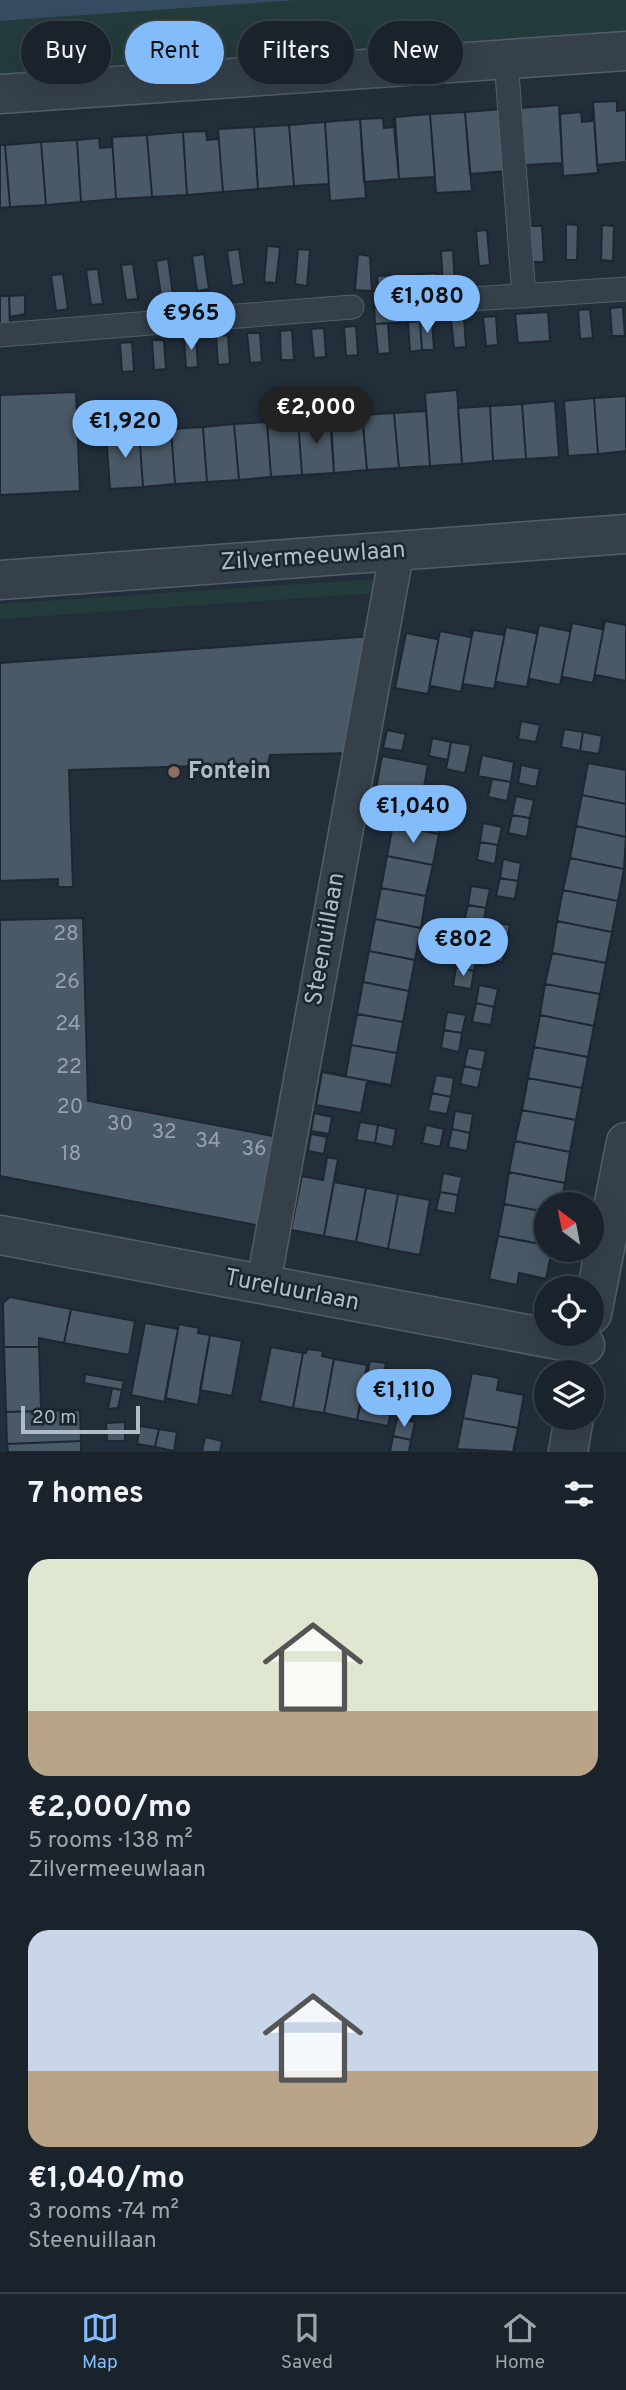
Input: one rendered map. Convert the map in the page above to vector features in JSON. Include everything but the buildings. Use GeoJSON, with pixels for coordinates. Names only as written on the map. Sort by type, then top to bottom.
{"type":"FeatureCollection","features":[{"type":"Feature","properties":{"kind":"street"},"geometry":{"type":"LineString","coordinates":[[0,94],[626,51]]}},
{"type":"Feature","properties":{"kind":"street","name":"Zilvermeeuwlaan"},"geometry":{"type":"LineString","coordinates":[[0,580],[626,534]]}},
{"type":"Feature","properties":{"kind":"street","name":"Steenuillaan"},"geometry":{"type":"LineString","coordinates":[[263,1286],[397,551]]}},
{"type":"Feature","properties":{"kind":"street"},"geometry":{"type":"LineString","coordinates":[[599,1276],[626,1142]]}},
{"type":"Feature","properties":{"kind":"street","name":"Tureluurlaan"},"geometry":{"type":"LineString","coordinates":[[0,1235],[263,1286],[534,1332]]}},
{"type":"Feature","properties":{"kind":"street"},"geometry":{"type":"LineString","coordinates":[[568,1452],[572,1430]]}},
{"type":"Feature","properties":{"kind":"lane"},"geometry":{"type":"LineString","coordinates":[[506,60],[524,296]]}},
{"type":"Feature","properties":{"kind":"lane"},"geometry":{"type":"LineString","coordinates":[[458,300],[626,289]]}},
{"type":"Feature","properties":{"kind":"lane"},"geometry":{"type":"LineString","coordinates":[[0,335],[352,307]]}},
{"type":"Feature","properties":{"kind":"green space"},"geometry":{"type":"Polygon","coordinates":[[[297,0],[626,0],[626,35],[463,47],[463,21],[368,21],[368,54],[354,55],[354,21],[238,21],[238,63],[224,64],[224,21],[125,21],[125,71],[111,72],[111,21],[21,21],[21,78],[0,80],[0,21],[297,0]]]}},
{"type":"Feature","properties":{"kind":"green space"},"geometry":{"type":"Polygon","coordinates":[[[376,579],[377,593],[0,619],[0,604],[376,579]]]}},
{"type":"Feature","properties":{"kind":"water"},"geometry":{"type":"Polygon","coordinates":[[[0,0],[297,0],[0,21],[0,0]]]}},
{"type":"Feature","properties":{"kind":"place","name":"Fontein"},"geometry":{"type":"Point","coordinates":[174,772]}}]}
